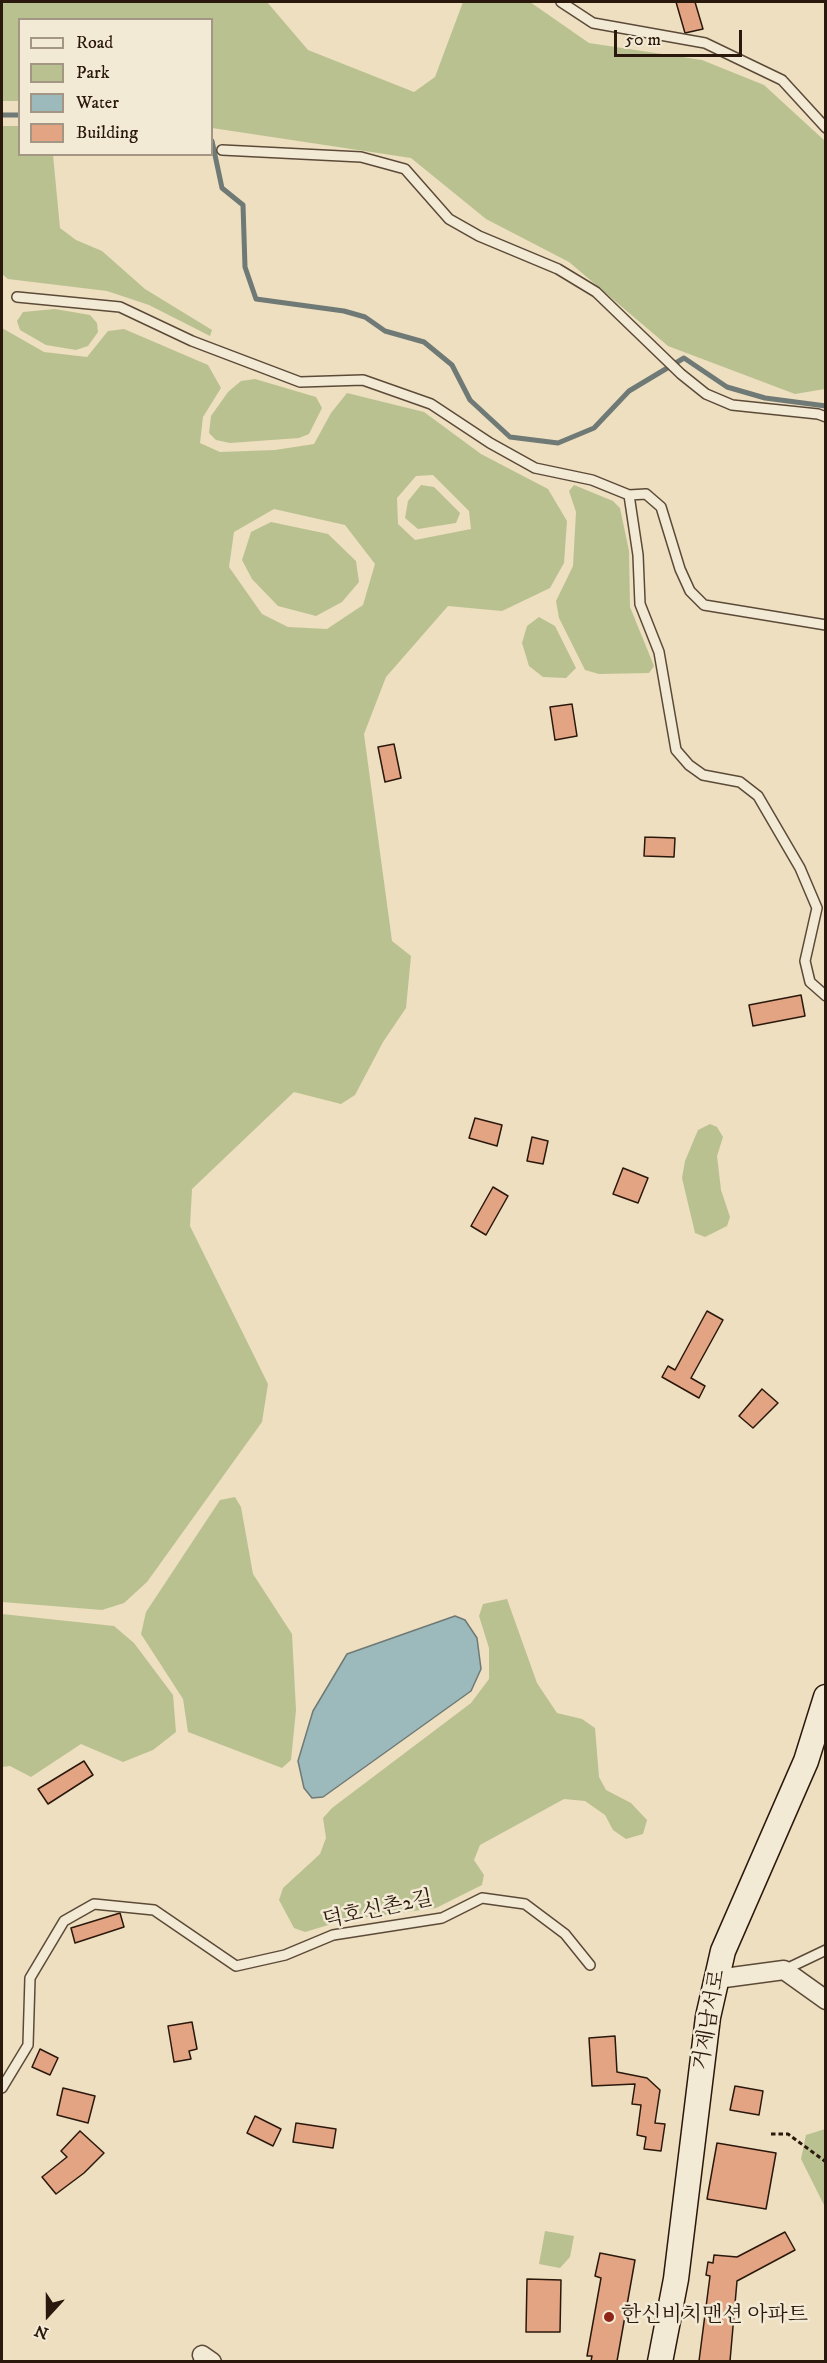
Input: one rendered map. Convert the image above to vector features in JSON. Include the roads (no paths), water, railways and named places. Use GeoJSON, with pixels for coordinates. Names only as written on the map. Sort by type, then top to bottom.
{"type":"FeatureCollection","features":[{"type":"Feature","properties":{"kind":"main road","name":"거제남서로"},"geometry":{"type":"LineString","coordinates":[[660,2361],[676,2279],[708,2017],[723,1951],[806,1761],[825,1697]]}},
{"type":"Feature","properties":{"kind":"street"},"geometry":{"type":"LineString","coordinates":[[717,1979],[784,1970],[825,2000]]}},
{"type":"Feature","properties":{"kind":"lane"},"geometry":{"type":"LineString","coordinates":[[561,2],[593,23],[705,43],[782,80],[825,128]]}},
{"type":"Feature","properties":{"kind":"lane"},"geometry":{"type":"LineString","coordinates":[[222,150],[362,157],[405,169],[449,219],[479,237],[558,269],[596,292],[681,374],[706,394],[732,405],[818,414],[825,417]]}},
{"type":"Feature","properties":{"kind":"lane"},"geometry":{"type":"LineString","coordinates":[[17,297],[120,307],[192,341],[300,382],[363,380],[431,404],[490,443],[535,468],[592,480],[629,495],[646,494],[661,507],[680,569],[690,591],[704,605],[825,625]]}},
{"type":"Feature","properties":{"kind":"lane"},"geometry":{"type":"LineString","coordinates":[[629,495],[638,555],[640,604],[659,652],[676,750],[689,765],[703,775],[740,782],[758,796],[800,868],[817,908],[805,961],[810,982],[825,996]]}},
{"type":"Feature","properties":{"kind":"lane","name":"덕호신촌2길"},"geometry":{"type":"LineString","coordinates":[[2,2088],[28,2045],[30,1978],[64,1921],[94,1904],[154,1910],[236,1966],[285,1955],[333,1935],[442,1918],[482,1898],[525,1904],[565,1934],[590,1965]]}},
{"type":"Feature","properties":{"kind":"lane"},"geometry":{"type":"LineString","coordinates":[[784,1970],[825,1950]]}},
{"type":"Feature","properties":{"kind":"water"},"geometry":{"type":"Polygon","coordinates":[[[455,1616],[465,1620],[477,1638],[481,1669],[471,1691],[323,1797],[312,1798],[304,1788],[298,1761],[313,1711],[347,1654],[455,1616]]]}},
{"type":"Feature","properties":{"kind":"waterway"},"geometry":{"type":"LineString","coordinates":[[2,115],[18,115]]}},
{"type":"Feature","properties":{"kind":"waterway"},"geometry":{"type":"LineString","coordinates":[[213,146],[222,188],[243,205],[245,267],[256,299],[344,311],[365,317],[385,331],[424,342],[452,365],[470,400],[510,437],[558,443],[594,428],[629,391],[684,358],[727,387],[765,398],[826,406]]}},
{"type":"Feature","properties":{"kind":"place","name":"한신비치맨션 아파트"},"geometry":{"type":"Point","coordinates":[609,2317]}}]}
